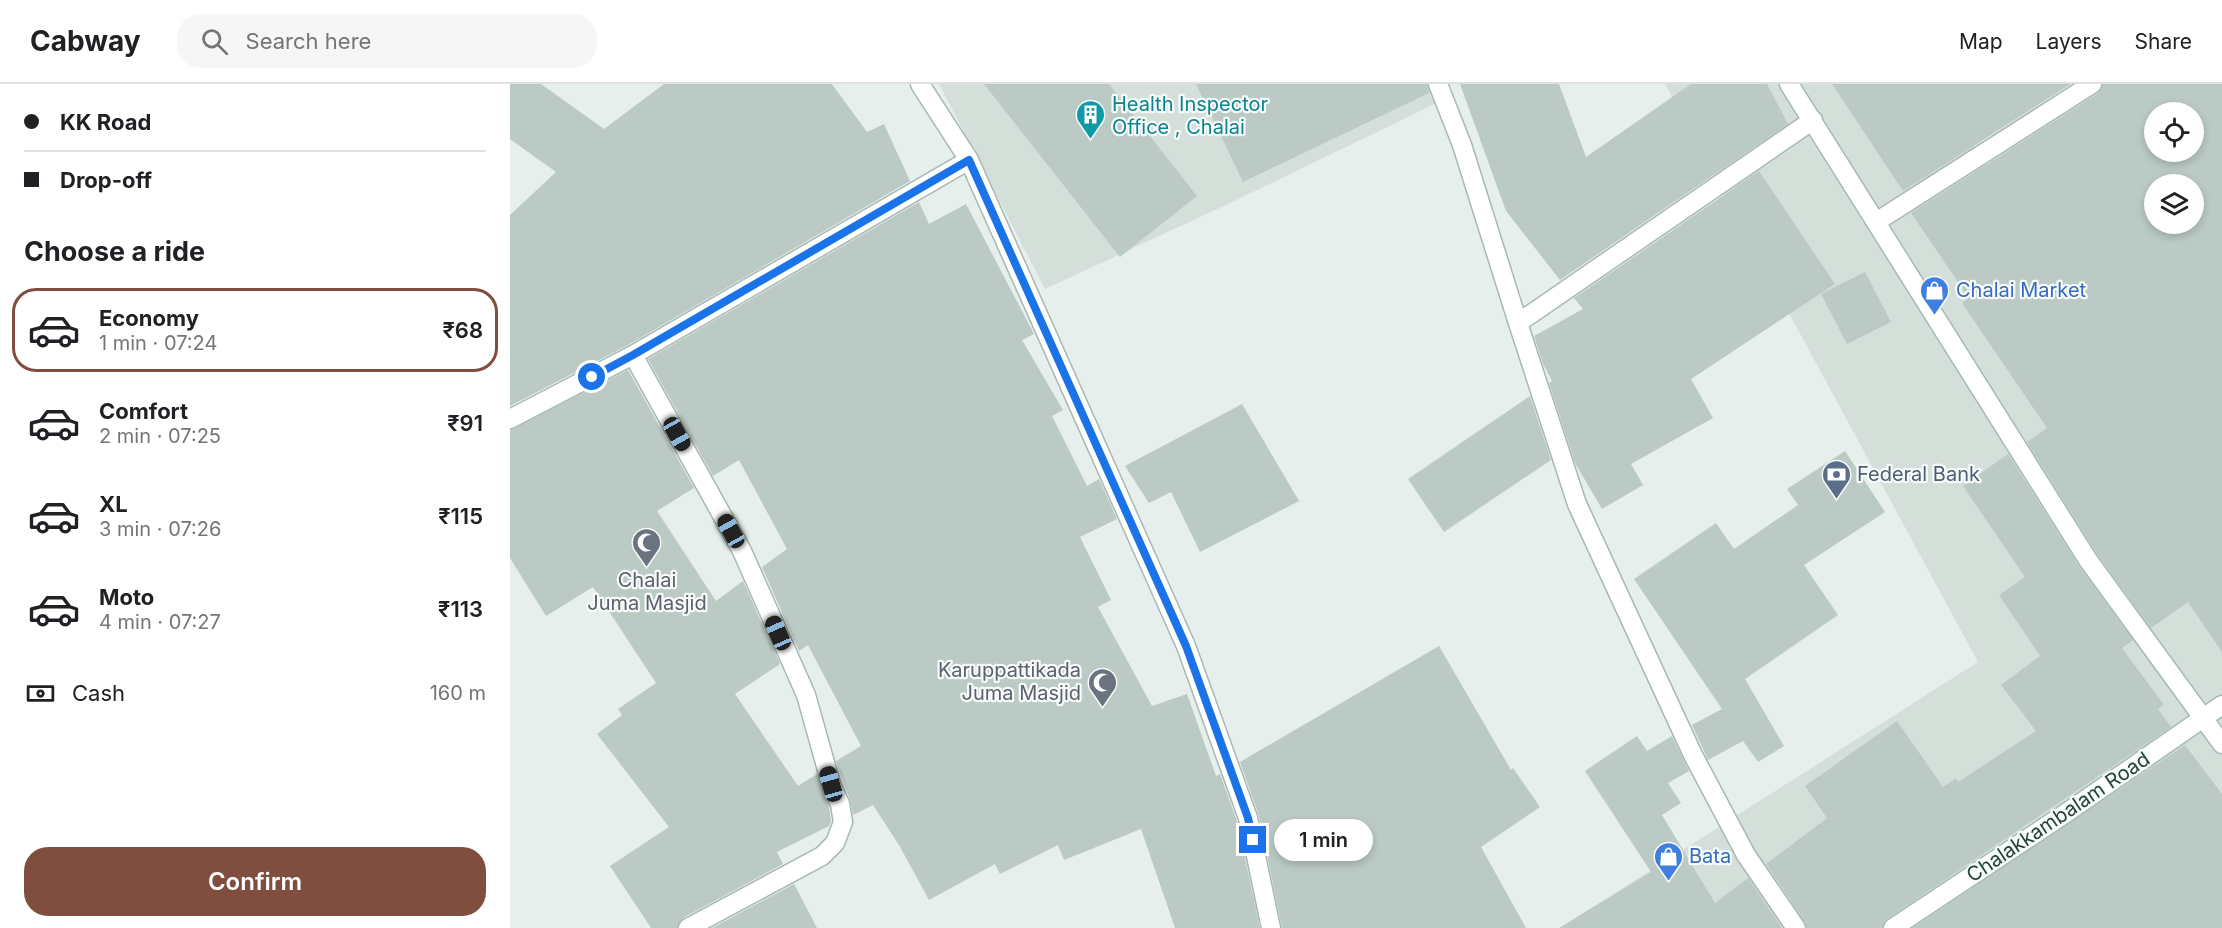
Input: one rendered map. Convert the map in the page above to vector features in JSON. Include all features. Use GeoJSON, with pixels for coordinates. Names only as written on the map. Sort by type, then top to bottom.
{"type":"FeatureCollection","features":[{"type":"Feature","properties":{"kind":"street"},"geometry":{"type":"LineString","coordinates":[[920,84],[969,160],[1186,646],[1248,818],[1271,928]]}},
{"type":"Feature","properties":{"kind":"street"},"geometry":{"type":"LineString","coordinates":[[1438,84],[1462,145],[1582,515],[1692,754],[1746,855],[1796,928]]}},
{"type":"Feature","properties":{"kind":"street"},"geometry":{"type":"LineString","coordinates":[[1788,84],[1813,120],[2088,560],[2222,744]]}},
{"type":"Feature","properties":{"kind":"street"},"geometry":{"type":"LineString","coordinates":[[1876,222],[2092,84]]}},
{"type":"Feature","properties":{"kind":"street"},"geometry":{"type":"LineString","coordinates":[[1518,323],[1813,120]]}},
{"type":"Feature","properties":{"kind":"street"},"geometry":{"type":"LineString","coordinates":[[510,419],[633,355],[969,160]]}},
{"type":"Feature","properties":{"kind":"street"},"geometry":{"type":"LineString","coordinates":[[633,355],[742,551],[806,695],[831,784],[840,804],[843,822],[835,843],[822,856],[688,928]]}},
{"type":"Feature","properties":{"kind":"street","name":"Chalakkambalam Road"},"geometry":{"type":"LineString","coordinates":[[1893,928],[2066,813],[2222,705]]}},
{"type":"Feature","properties":{"kind":"shaded area"},"geometry":{"type":"Polygon","coordinates":[[[939,84],[1440,84],[1445,99],[1045,289],[939,84]]]}},
{"type":"Feature","properties":{"kind":"shaded area","name":"Chalai Market"},"geometry":{"type":"Polygon","coordinates":[[[1665,84],[1936,84],[2222,547],[2222,928],[1560,928],[1978,662],[1665,84]]]}},
{"type":"Feature","properties":{"kind":"building"},"geometry":{"type":"Polygon","coordinates":[[[510,84],[541,84],[604,129],[664,84],[832,84],[867,132],[884,124],[910,181],[628,345],[510,406],[510,215],[556,172],[510,139],[510,84]]]}},
{"type":"Feature","properties":{"kind":"building","name":"Health Inspector Office , Chalai"},"geometry":{"type":"Polygon","coordinates":[[[984,84],[1109,84],[1197,196],[1120,257],[984,84]]]}},
{"type":"Feature","properties":{"kind":"building"},"geometry":{"type":"Polygon","coordinates":[[[1196,84],[1427,84],[1429,93],[1243,182],[1196,84]]]}},
{"type":"Feature","properties":{"kind":"building"},"geometry":{"type":"Polygon","coordinates":[[[1460,84],[1559,84],[1586,157],[1691,84],[1767,84],[1788,124],[1560,280],[1506,211],[1460,84]]]}},
{"type":"Feature","properties":{"kind":"building"},"geometry":{"type":"Polygon","coordinates":[[[1832,84],[2071,84],[1903,191],[1832,84]]]}},
{"type":"Feature","properties":{"kind":"building"},"geometry":{"type":"Polygon","coordinates":[[[2103,84],[2222,84],[2222,652],[2188,602],[2151,628],[2097,554],[2027,442],[2047,428],[1962,303],[1969,298],[1911,213],[2098,93],[2103,84]]]}},
{"type":"Feature","properties":{"kind":"building"},"geometry":{"type":"Polygon","coordinates":[[[1759,171],[1835,284],[1691,379],[1713,418],[1631,464],[1643,485],[1602,509],[1575,463],[1549,383],[1552,381],[1543,364],[1534,336],[1583,309],[1574,298],[1759,171]]]}},
{"type":"Feature","properties":{"kind":"building"},"geometry":{"type":"Polygon","coordinates":[[[919,202],[929,224],[966,204],[1034,334],[1022,340],[1063,410],[1052,416],[1087,486],[1099,479],[1117,519],[1080,537],[1111,600],[1098,607],[1152,706],[1187,694],[1216,776],[1220,774],[1237,821],[1260,928],[1175,928],[1141,829],[1064,860],[1058,845],[1000,874],[995,864],[929,900],[899,845],[873,805],[853,815],[836,761],[861,746],[808,645],[799,651],[762,567],[787,549],[739,460],[713,476],[648,359],[919,202]]]}},
{"type":"Feature","properties":{"kind":"building"},"geometry":{"type":"Polygon","coordinates":[[[1865,272],[1891,322],[1847,344],[1821,294],[1865,272]]]}},
{"type":"Feature","properties":{"kind":"building"},"geometry":{"type":"Polygon","coordinates":[[[628,370],[694,488],[657,511],[716,601],[743,581],[780,664],[735,694],[798,786],[817,774],[829,807],[831,821],[829,826],[777,852],[783,864],[683,918],[677,928],[651,928],[610,866],[669,827],[597,734],[622,715],[618,709],[656,683],[593,587],[546,616],[510,558],[510,430],[628,370]]]}},
{"type":"Feature","properties":{"kind":"building"},"geometry":{"type":"Polygon","coordinates":[[[1530,396],[1551,460],[1444,532],[1408,479],[1530,396]]]}},
{"type":"Feature","properties":{"kind":"building"},"geometry":{"type":"Polygon","coordinates":[[[1242,404],[1299,501],[1200,552],[1171,492],[1149,503],[1125,466],[1242,404]]]}},
{"type":"Feature","properties":{"kind":"building"},"geometry":{"type":"Polygon","coordinates":[[[1845,451],[1885,512],[1804,565],[1838,615],[1745,679],[1784,746],[1758,762],[1743,741],[1708,760],[1692,725],[1722,709],[1634,579],[1716,523],[1734,549],[1798,505],[1787,489],[1845,451]]]}},
{"type":"Feature","properties":{"kind":"building"},"geometry":{"type":"Polygon","coordinates":[[[2008,454],[2079,566],[2133,640],[2122,648],[2164,705],[2158,709],[2171,727],[1887,919],[1882,928],[1807,928],[1766,864],[1827,818],[1805,786],[1897,721],[1943,787],[1956,778],[1958,782],[2036,731],[2001,685],[2040,656],[1999,595],[2025,577],[1963,486],[2008,454]]]}},
{"type":"Feature","properties":{"kind":"building"},"geometry":{"type":"Polygon","coordinates":[[[1439,646],[1511,770],[1513,768],[1540,807],[1481,847],[1526,928],[1282,928],[1259,816],[1240,762],[1439,646]]]}},
{"type":"Feature","properties":{"kind":"building"},"geometry":{"type":"Polygon","coordinates":[[[1637,736],[1647,751],[1672,736],[1689,771],[1668,783],[1681,803],[1662,815],[1715,903],[1748,878],[1782,928],[1559,928],[1651,872],[1585,771],[1637,736]]]}},
{"type":"Feature","properties":{"kind":"building"},"geometry":{"type":"Polygon","coordinates":[[[2185,745],[2222,794],[2222,928],[1913,928],[2185,745]]]}},
{"type":"Feature","properties":{"kind":"building"},"geometry":{"type":"Polygon","coordinates":[[[794,884],[817,928],[712,928],[794,884]]]}},
{"type":"Feature","properties":{"kind":"place","name":"Health Inspector Office , Chalai"},"geometry":{"type":"Point","coordinates":[1091,140]}},
{"type":"Feature","properties":{"kind":"place","name":"Chalai Market"},"geometry":{"type":"Point","coordinates":[1935,316]}},
{"type":"Feature","properties":{"kind":"place","name":"Federal Bank"},"geometry":{"type":"Point","coordinates":[1836,500]}},
{"type":"Feature","properties":{"kind":"place","name":"Chalai Juma Masjid"},"geometry":{"type":"Point","coordinates":[647,568]}},
{"type":"Feature","properties":{"kind":"place","name":"Karuppattikada Juma Masjid"},"geometry":{"type":"Point","coordinates":[1102,708]}},
{"type":"Feature","properties":{"kind":"place","name":"Bata"},"geometry":{"type":"Point","coordinates":[1668,882]}},
{"type":"Feature","properties":{"kind":"route"},"geometry":{"type":"LineString","coordinates":[[592,377],[969,160],[1186,646],[1248,818],[1253,840]]}}]}
